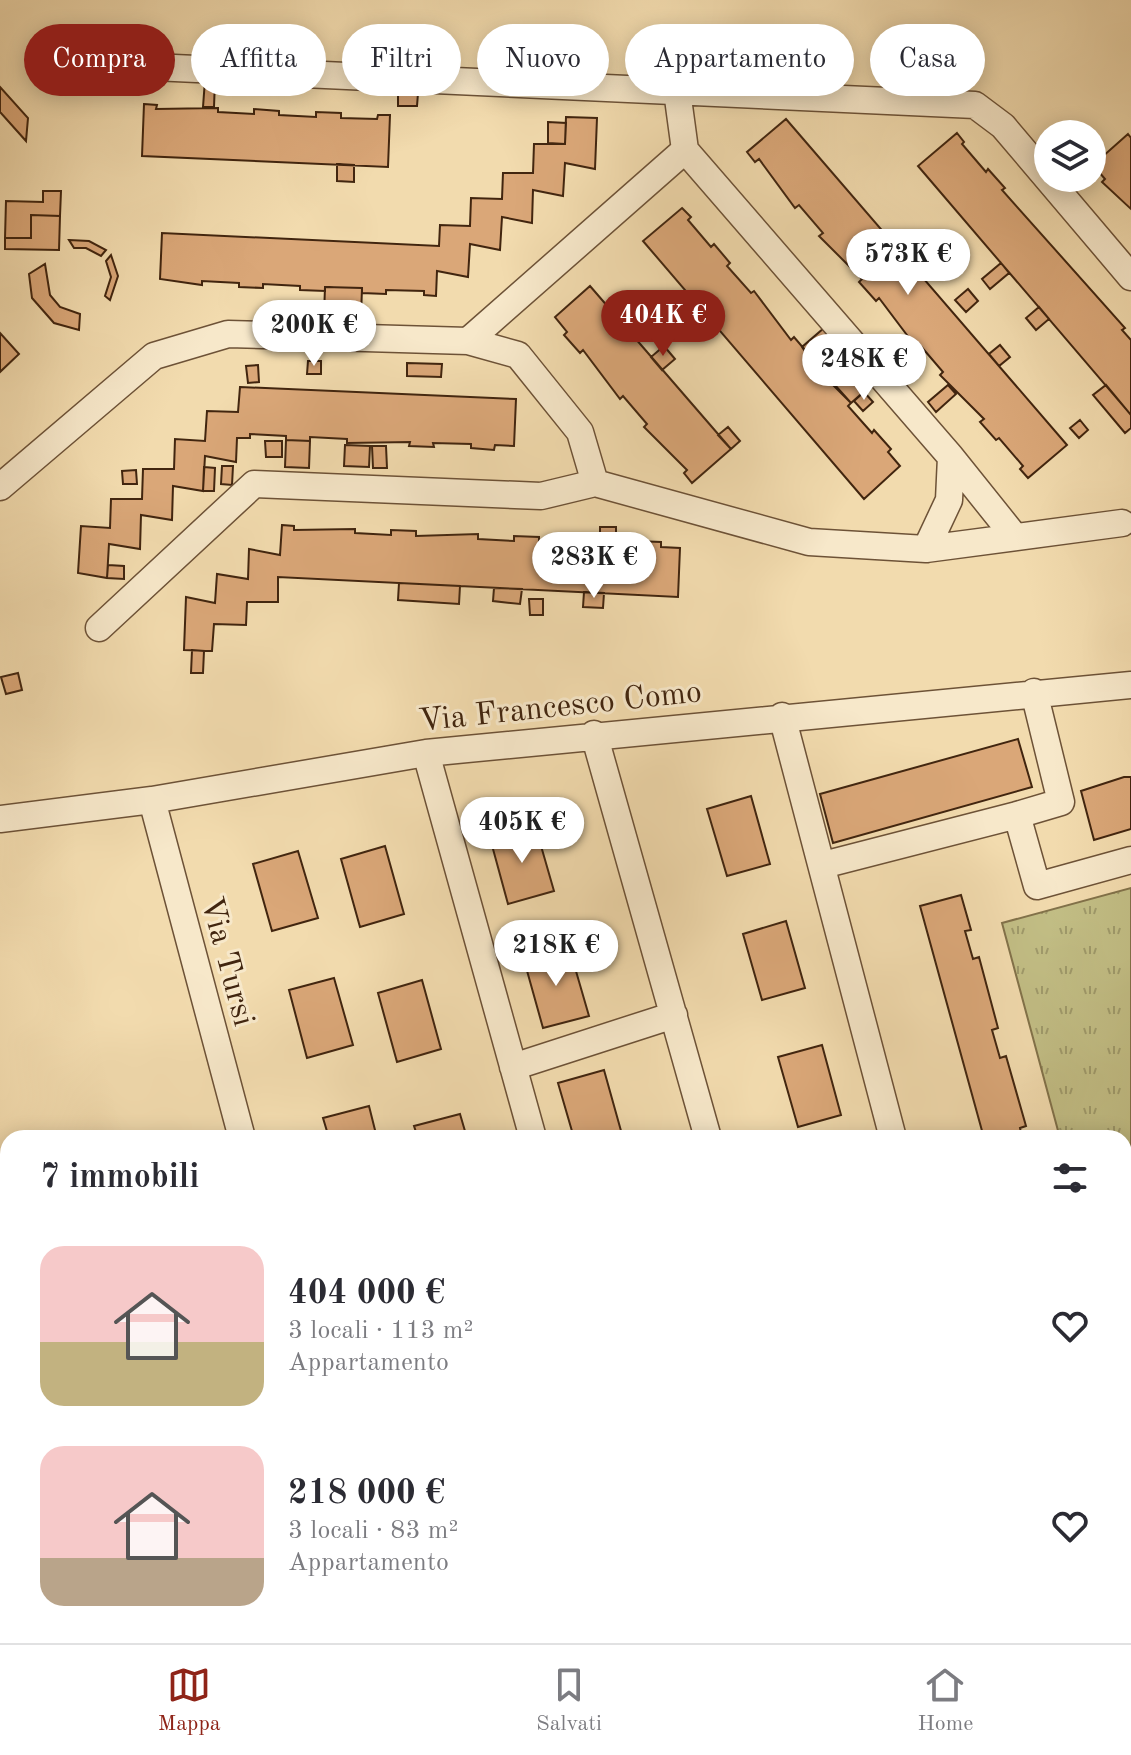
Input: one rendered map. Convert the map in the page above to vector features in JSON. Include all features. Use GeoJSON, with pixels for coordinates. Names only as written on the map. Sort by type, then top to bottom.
{"type":"FeatureCollection","features":[{"type":"Feature","properties":{"kind":"street"},"geometry":{"type":"LineString","coordinates":[[175,68],[625,89]]}},
{"type":"Feature","properties":{"kind":"street"},"geometry":{"type":"LineString","coordinates":[[678,96],[685,150],[951,457],[1015,537]]}},
{"type":"Feature","properties":{"kind":"street"},"geometry":{"type":"LineString","coordinates":[[783,96],[975,105],[1003,126],[1131,277]]}},
{"type":"Feature","properties":{"kind":"street"},"geometry":{"type":"LineString","coordinates":[[468,341],[685,150]]}},
{"type":"Feature","properties":{"kind":"street"},"geometry":{"type":"LineString","coordinates":[[0,487],[154,356],[228,334],[468,341],[518,355],[580,432],[595,483]]}},
{"type":"Feature","properties":{"kind":"street"},"geometry":{"type":"LineString","coordinates":[[926,549],[949,500],[951,457]]}},
{"type":"Feature","properties":{"kind":"street"},"geometry":{"type":"LineString","coordinates":[[99,628],[254,484],[541,496],[595,483],[809,542],[926,549],[1122,523]]}},
{"type":"Feature","properties":{"kind":"street","name":"Via Francesco Como"},"geometry":{"type":"LineString","coordinates":[[0,819],[152,800],[426,753],[594,734],[1131,685]]}},
{"type":"Feature","properties":{"kind":"street"},"geometry":{"type":"LineString","coordinates":[[823,865],[1061,802],[1034,692]]}},
{"type":"Feature","properties":{"kind":"street"},"geometry":{"type":"LineString","coordinates":[[782,716],[891,1130]]}},
{"type":"Feature","properties":{"kind":"street"},"geometry":{"type":"LineString","coordinates":[[594,734],[706,1130]]}},
{"type":"Feature","properties":{"kind":"street"},"geometry":{"type":"LineString","coordinates":[[426,753],[531,1130]]}},
{"type":"Feature","properties":{"kind":"street","name":"Via Tursi"},"geometry":{"type":"LineString","coordinates":[[152,800],[240,1130]]}},
{"type":"Feature","properties":{"kind":"street"},"geometry":{"type":"LineString","coordinates":[[1017,815],[1037,886],[1131,860]]}},
{"type":"Feature","properties":{"kind":"street"},"geometry":{"type":"LineString","coordinates":[[513,1067],[674,1015]]}},
{"type":"Feature","properties":{"kind":"green space"},"geometry":{"type":"Polygon","coordinates":[[[1131,888],[1131,1130],[1058,1130],[1002,923],[1131,888]]]}},
{"type":"Feature","properties":{"kind":"building"},"geometry":{"type":"Polygon","coordinates":[[[0,87],[28,118],[26,141],[0,112],[0,87]]]}},
{"type":"Feature","properties":{"kind":"building"},"geometry":{"type":"Polygon","coordinates":[[[204,96],[214,96],[214,107],[203,107],[204,96]]]}},
{"type":"Feature","properties":{"kind":"building"},"geometry":{"type":"Polygon","coordinates":[[[398,96],[418,96],[417,106],[398,106],[398,96]]]}},
{"type":"Feature","properties":{"kind":"building"},"geometry":{"type":"Polygon","coordinates":[[[144,104],[157,105],[156,109],[218,108],[218,112],[254,114],[254,109],[279,111],[279,115],[316,117],[316,112],[341,113],[341,118],[377,119],[378,115],[390,115],[388,167],[142,156],[144,104]]]}},
{"type":"Feature","properties":{"kind":"building"},"geometry":{"type":"Polygon","coordinates":[[[566,117],[597,118],[595,169],[565,163],[563,196],[533,190],[532,223],[502,217],[500,250],[470,244],[468,277],[437,271],[436,296],[424,295],[424,291],[362,293],[362,288],[300,290],[300,286],[263,284],[263,288],[239,287],[239,283],[202,281],[202,285],[160,279],[162,233],[439,246],[440,225],[470,226],[471,198],[502,199],[503,173],[533,173],[534,144],[565,144],[566,117]]]}},
{"type":"Feature","properties":{"kind":"building"},"geometry":{"type":"Polygon","coordinates":[[[786,119],[1067,445],[1028,478],[1020,469],[1023,466],[999,438],[996,440],[980,422],[984,419],[940,375],[943,372],[919,344],[916,347],[879,298],[876,301],[859,282],[862,279],[819,236],[823,233],[799,205],[795,208],[759,159],[755,162],[747,152],[786,119]]]}},
{"type":"Feature","properties":{"kind":"building"},"geometry":{"type":"Polygon","coordinates":[[[548,122],[566,123],[565,144],[548,143],[548,122]]]}},
{"type":"Feature","properties":{"kind":"building"},"geometry":{"type":"Polygon","coordinates":[[[957,133],[964,142],[962,144],[986,172],[988,169],[1005,188],[1002,190],[1125,328],[1122,330],[1131,340],[1131,415],[918,166],[957,133]]]}},
{"type":"Feature","properties":{"kind":"building"},"geometry":{"type":"Polygon","coordinates":[[[1128,134],[1131,138],[1131,209],[1106,186],[1106,153],[1128,134]]]}},
{"type":"Feature","properties":{"kind":"building"},"geometry":{"type":"Polygon","coordinates":[[[337,164],[354,165],[354,182],[337,181],[337,164]]]}},
{"type":"Feature","properties":{"kind":"building"},"geometry":{"type":"Polygon","coordinates":[[[43,191],[61,191],[60,216],[31,215],[31,238],[5,238],[6,201],[43,202],[43,191]]]}},
{"type":"Feature","properties":{"kind":"building"},"geometry":{"type":"Polygon","coordinates":[[[682,208],[691,217],[688,220],[711,247],[714,244],[730,263],[727,266],[751,293],[754,291],[791,340],[794,337],[811,357],[808,360],[851,403],[848,406],[872,433],[874,430],[891,449],[888,452],[900,466],[864,499],[643,241],[682,208]]]}},
{"type":"Feature","properties":{"kind":"building"},"geometry":{"type":"Polygon","coordinates":[[[31,215],[60,216],[59,250],[5,249],[5,238],[31,238],[31,215]]]}},
{"type":"Feature","properties":{"kind":"building"},"geometry":{"type":"Polygon","coordinates":[[[69,240],[89,241],[106,250],[101,256],[86,248],[74,248],[69,240]]]}},
{"type":"Feature","properties":{"kind":"building"},"geometry":{"type":"Polygon","coordinates":[[[925,245],[935,257],[926,266],[915,254],[925,245]]]}},
{"type":"Feature","properties":{"kind":"building"},"geometry":{"type":"Polygon","coordinates":[[[111,255],[118,276],[110,300],[105,296],[111,277],[106,261],[111,255]]]}},
{"type":"Feature","properties":{"kind":"building"},"geometry":{"type":"Polygon","coordinates":[[[1001,263],[1009,273],[990,289],[982,279],[1001,263]]]}},
{"type":"Feature","properties":{"kind":"building"},"geometry":{"type":"Polygon","coordinates":[[[45,264],[50,295],[60,307],[80,314],[79,330],[54,323],[32,298],[29,274],[45,264]]]}},
{"type":"Feature","properties":{"kind":"building"},"geometry":{"type":"Polygon","coordinates":[[[590,286],[731,449],[692,483],[684,473],[687,470],[644,427],[647,424],[623,396],[620,399],[583,350],[580,353],[564,335],[567,332],[555,317],[590,286]]]}},
{"type":"Feature","properties":{"kind":"building"},"geometry":{"type":"Polygon","coordinates":[[[325,287],[362,288],[361,317],[324,316],[325,287]]]}},
{"type":"Feature","properties":{"kind":"building"},"geometry":{"type":"Polygon","coordinates":[[[968,289],[978,301],[966,312],[955,300],[968,289]]]}},
{"type":"Feature","properties":{"kind":"building"},"geometry":{"type":"Polygon","coordinates":[[[1039,307],[1049,319],[1036,330],[1026,318],[1039,307]]]}},
{"type":"Feature","properties":{"kind":"building"},"geometry":{"type":"Polygon","coordinates":[[[824,328],[833,338],[816,353],[827,366],[820,373],[802,347],[824,328]]]}},
{"type":"Feature","properties":{"kind":"building"},"geometry":{"type":"Polygon","coordinates":[[[0,333],[19,354],[0,372],[0,333]]]}},
{"type":"Feature","properties":{"kind":"building"},"geometry":{"type":"Polygon","coordinates":[[[907,337],[916,347],[896,364],[888,354],[907,337]]]}},
{"type":"Feature","properties":{"kind":"building"},"geometry":{"type":"Polygon","coordinates":[[[1000,345],[1010,357],[999,366],[989,354],[1000,345]]]}},
{"type":"Feature","properties":{"kind":"building"},"geometry":{"type":"Polygon","coordinates":[[[664,346],[675,359],[662,370],[651,357],[664,346]]]}},
{"type":"Feature","properties":{"kind":"building"},"geometry":{"type":"Polygon","coordinates":[[[308,361],[321,361],[321,374],[307,374],[308,361]]]}},
{"type":"Feature","properties":{"kind":"building"},"geometry":{"type":"Polygon","coordinates":[[[407,363],[442,364],[441,377],[407,376],[407,363]]]}},
{"type":"Feature","properties":{"kind":"building"},"geometry":{"type":"Polygon","coordinates":[[[258,365],[259,382],[248,383],[246,366],[258,365]]]}},
{"type":"Feature","properties":{"kind":"building"},"geometry":{"type":"Polygon","coordinates":[[[851,370],[867,389],[851,403],[834,384],[851,370]]]}},
{"type":"Feature","properties":{"kind":"building"},"geometry":{"type":"Polygon","coordinates":[[[948,385],[956,394],[936,412],[928,402],[948,385]]]}},
{"type":"Feature","properties":{"kind":"building"},"geometry":{"type":"Polygon","coordinates":[[[1106,385],[1131,415],[1131,428],[1125,433],[1093,395],[1106,385]]]}},
{"type":"Feature","properties":{"kind":"building"},"geometry":{"type":"Polygon","coordinates":[[[240,387],[516,399],[514,446],[495,445],[494,450],[471,448],[471,444],[409,446],[410,442],[347,443],[347,439],[310,437],[310,441],[286,440],[286,436],[250,434],[250,438],[237,438],[236,462],[205,456],[203,491],[173,486],[172,520],[141,515],[140,549],[109,544],[107,578],[78,573],[81,526],[110,528],[111,499],[142,499],[143,469],[174,469],[175,439],[205,441],[207,411],[238,412],[240,387]]]}},
{"type":"Feature","properties":{"kind":"building"},"geometry":{"type":"Polygon","coordinates":[[[864,392],[873,402],[863,411],[854,401],[864,392]]]}},
{"type":"Feature","properties":{"kind":"building"},"geometry":{"type":"Polygon","coordinates":[[[1080,420],[1088,430],[1079,438],[1070,428],[1080,420]]]}},
{"type":"Feature","properties":{"kind":"building"},"geometry":{"type":"Polygon","coordinates":[[[728,427],[740,441],[731,449],[718,435],[728,427]]]}},
{"type":"Feature","properties":{"kind":"building"},"geometry":{"type":"Polygon","coordinates":[[[286,440],[310,441],[309,468],[285,467],[286,440]]]}},
{"type":"Feature","properties":{"kind":"building"},"geometry":{"type":"Polygon","coordinates":[[[265,441],[282,441],[282,457],[266,457],[265,441]]]}},
{"type":"Feature","properties":{"kind":"building"},"geometry":{"type":"Polygon","coordinates":[[[345,445],[370,446],[369,467],[344,466],[345,445]]]}},
{"type":"Feature","properties":{"kind":"building"},"geometry":{"type":"Polygon","coordinates":[[[372,446],[386,446],[387,468],[373,468],[372,446]]]}},
{"type":"Feature","properties":{"kind":"building"},"geometry":{"type":"Polygon","coordinates":[[[222,466],[233,466],[232,485],[221,484],[222,466]]]}},
{"type":"Feature","properties":{"kind":"building"},"geometry":{"type":"Polygon","coordinates":[[[204,467],[215,468],[214,491],[203,491],[204,467]]]}},
{"type":"Feature","properties":{"kind":"building"},"geometry":{"type":"Polygon","coordinates":[[[136,470],[137,484],[123,484],[122,471],[136,470]]]}},
{"type":"Feature","properties":{"kind":"building"},"geometry":{"type":"Polygon","coordinates":[[[282,525],[294,526],[294,530],[355,529],[355,533],[391,535],[391,530],[416,531],[416,536],[478,534],[478,539],[514,541],[514,536],[539,537],[539,542],[575,543],[575,539],[600,539],[600,544],[636,546],[636,541],[661,542],[661,547],[680,548],[678,597],[278,577],[278,602],[247,602],[246,625],[214,624],[212,651],[184,650],[186,597],[215,603],[217,574],[248,579],[249,549],[280,555],[282,525]]]}},
{"type":"Feature","properties":{"kind":"building"},"geometry":{"type":"Polygon","coordinates":[[[600,527],[616,527],[616,537],[636,537],[636,546],[600,544],[600,527]]]}},
{"type":"Feature","properties":{"kind":"building"},"geometry":{"type":"Polygon","coordinates":[[[108,565],[124,566],[124,579],[107,578],[108,565]]]}},
{"type":"Feature","properties":{"kind":"building"},"geometry":{"type":"Polygon","coordinates":[[[399,583],[460,586],[459,604],[398,600],[399,583]]]}},
{"type":"Feature","properties":{"kind":"building"},"geometry":{"type":"Polygon","coordinates":[[[494,588],[522,589],[520,604],[493,601],[494,588]]]}},
{"type":"Feature","properties":{"kind":"building"},"geometry":{"type":"Polygon","coordinates":[[[584,592],[604,593],[603,608],[583,607],[584,592]]]}},
{"type":"Feature","properties":{"kind":"building"},"geometry":{"type":"Polygon","coordinates":[[[529,599],[543,599],[543,615],[530,615],[529,599]]]}},
{"type":"Feature","properties":{"kind":"building"},"geometry":{"type":"Polygon","coordinates":[[[192,650],[204,651],[203,673],[191,673],[192,650]]]}},
{"type":"Feature","properties":{"kind":"building"},"geometry":{"type":"Polygon","coordinates":[[[18,673],[22,690],[6,694],[1,677],[18,673]]]}},
{"type":"Feature","properties":{"kind":"building"},"geometry":{"type":"Polygon","coordinates":[[[1018,739],[1032,787],[833,843],[820,794],[1018,739]]]}},
{"type":"Feature","properties":{"kind":"building"},"geometry":{"type":"Polygon","coordinates":[[[1131,777],[1131,829],[1094,840],[1081,791],[1131,777]]]}},
{"type":"Feature","properties":{"kind":"building"},"geometry":{"type":"Polygon","coordinates":[[[751,796],[770,864],[727,876],[707,809],[751,796]]]}},
{"type":"Feature","properties":{"kind":"building"},"geometry":{"type":"Polygon","coordinates":[[[535,825],[554,891],[508,904],[490,838],[535,825]]]}},
{"type":"Feature","properties":{"kind":"building"},"geometry":{"type":"Polygon","coordinates":[[[385,846],[404,914],[360,927],[341,859],[385,846]]]}},
{"type":"Feature","properties":{"kind":"building"},"geometry":{"type":"Polygon","coordinates":[[[298,851],[318,918],[272,931],[253,864],[298,851]]]}},
{"type":"Feature","properties":{"kind":"building"},"geometry":{"type":"Polygon","coordinates":[[[961,895],[971,930],[965,931],[973,959],[979,957],[998,1028],[992,1030],[1000,1058],[1006,1056],[1026,1126],[1020,1130],[982,1130],[920,906],[961,895]]]}},
{"type":"Feature","properties":{"kind":"building"},"geometry":{"type":"Polygon","coordinates":[[[786,921],[805,988],[762,1000],[743,934],[786,921]]]}},
{"type":"Feature","properties":{"kind":"building"},"geometry":{"type":"Polygon","coordinates":[[[569,947],[589,1016],[543,1028],[524,960],[569,947]]]}},
{"type":"Feature","properties":{"kind":"building"},"geometry":{"type":"Polygon","coordinates":[[[334,978],[353,1045],[307,1058],[289,990],[334,978]]]}},
{"type":"Feature","properties":{"kind":"building"},"geometry":{"type":"Polygon","coordinates":[[[422,980],[441,1049],[397,1062],[378,993],[422,980]]]}},
{"type":"Feature","properties":{"kind":"building"},"geometry":{"type":"Polygon","coordinates":[[[822,1045],[841,1115],[798,1127],[778,1057],[822,1045]]]}},
{"type":"Feature","properties":{"kind":"building"},"geometry":{"type":"Polygon","coordinates":[[[604,1070],[621,1130],[572,1130],[558,1083],[604,1070]]]}},
{"type":"Feature","properties":{"kind":"building"},"geometry":{"type":"Polygon","coordinates":[[[369,1106],[375,1130],[327,1130],[323,1118],[369,1106]]]}},
{"type":"Feature","properties":{"kind":"building"},"geometry":{"type":"Polygon","coordinates":[[[460,1114],[465,1130],[415,1130],[414,1126],[460,1114]]]}}]}
